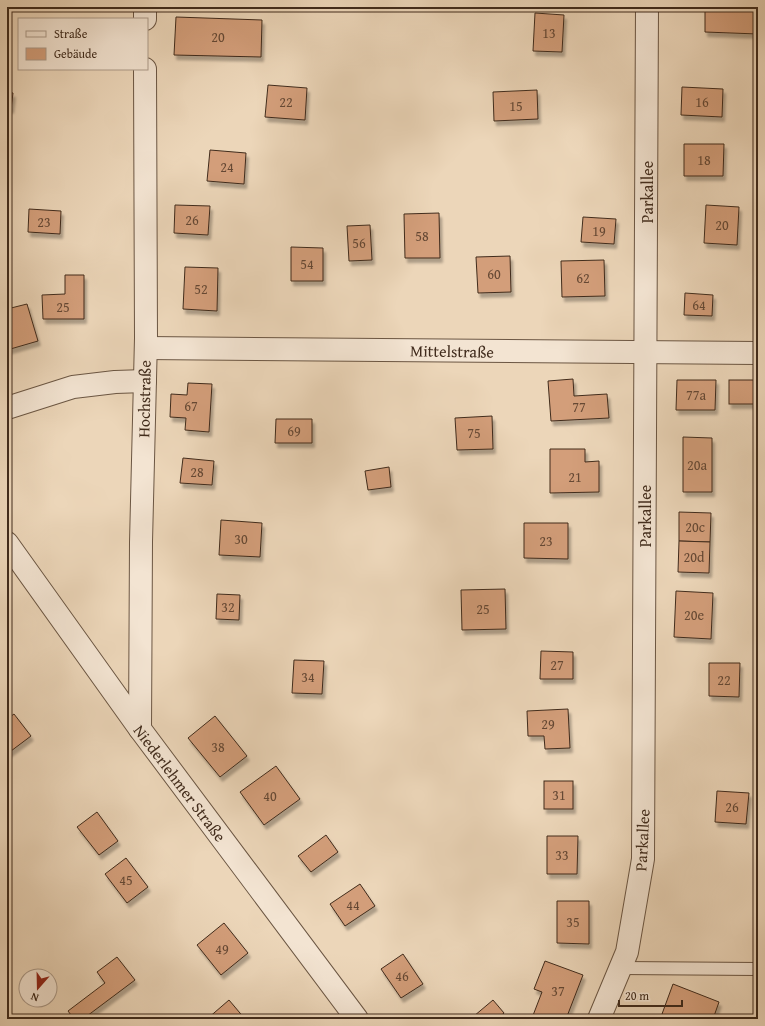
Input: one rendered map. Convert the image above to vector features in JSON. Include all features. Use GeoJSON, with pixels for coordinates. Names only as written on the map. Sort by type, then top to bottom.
{"type":"FeatureCollection","features":[{"type":"Feature","properties":{"kind":"street"},"geometry":{"type":"LineString","coordinates":[[145,7],[145,18]]}},
{"type":"Feature","properties":{"kind":"street","name":"Parkallee"},"geometry":{"type":"LineString","coordinates":[[599,1019],[627,952],[643,859],[647,7]]}},
{"type":"Feature","properties":{"kind":"street","name":"Hochstraße"},"geometry":{"type":"LineString","coordinates":[[140,729],[141,542],[146,348],[146,70]]}},
{"type":"Feature","properties":{"kind":"street","name":"Mittelstraße"},"geometry":{"type":"LineString","coordinates":[[146,348],[758,353]]}},
{"type":"Feature","properties":{"kind":"street"},"geometry":{"type":"LineString","coordinates":[[7,408],[73,388],[115,382],[145,381]]}},
{"type":"Feature","properties":{"kind":"street","name":"Niederlehmer Straße"},"geometry":{"type":"LineString","coordinates":[[7,543],[140,729],[357,1019]]}},
{"type":"Feature","properties":{"kind":"lane"},"geometry":{"type":"LineString","coordinates":[[621,968],[758,969]]}},
{"type":"Feature","properties":{"kind":"building"},"geometry":{"type":"Polygon","coordinates":[[[705,9],[758,10],[758,34],[705,32],[705,9]]]}},
{"type":"Feature","properties":{"kind":"building"},"geometry":{"type":"Polygon","coordinates":[[[535,13],[564,15],[562,52],[533,51],[535,13]]]}},
{"type":"Feature","properties":{"kind":"building"},"geometry":{"type":"Polygon","coordinates":[[[176,17],[262,20],[261,57],[174,55],[176,17]]]}},
{"type":"Feature","properties":{"kind":"building"},"geometry":{"type":"Polygon","coordinates":[[[268,85],[307,88],[305,120],[265,117],[268,85]]]}},
{"type":"Feature","properties":{"kind":"building"},"geometry":{"type":"Polygon","coordinates":[[[682,87],[723,89],[722,117],[681,115],[682,87]]]}},
{"type":"Feature","properties":{"kind":"building"},"geometry":{"type":"Polygon","coordinates":[[[537,90],[538,119],[494,121],[493,92],[537,90]]]}},
{"type":"Feature","properties":{"kind":"building"},"geometry":{"type":"Polygon","coordinates":[[[7,92],[13,93],[11,109],[7,108],[7,92]]]}},
{"type":"Feature","properties":{"kind":"building"},"geometry":{"type":"Polygon","coordinates":[[[684,144],[724,144],[723,176],[684,176],[684,144]]]}},
{"type":"Feature","properties":{"kind":"building"},"geometry":{"type":"Polygon","coordinates":[[[210,150],[246,153],[244,184],[207,181],[210,150]]]}},
{"type":"Feature","properties":{"kind":"building"},"geometry":{"type":"Polygon","coordinates":[[[175,205],[210,206],[208,235],[174,233],[175,205]]]}},
{"type":"Feature","properties":{"kind":"building"},"geometry":{"type":"Polygon","coordinates":[[[706,205],[739,207],[737,245],[704,243],[706,205]]]}},
{"type":"Feature","properties":{"kind":"building"},"geometry":{"type":"Polygon","coordinates":[[[29,209],[61,211],[60,234],[28,232],[29,209]]]}},
{"type":"Feature","properties":{"kind":"building"},"geometry":{"type":"Polygon","coordinates":[[[439,213],[440,258],[405,258],[404,214],[439,213]]]}},
{"type":"Feature","properties":{"kind":"building"},"geometry":{"type":"Polygon","coordinates":[[[583,217],[616,219],[614,244],[581,242],[583,217]]]}},
{"type":"Feature","properties":{"kind":"building"},"geometry":{"type":"Polygon","coordinates":[[[370,225],[372,260],[349,261],[347,226],[370,225]]]}},
{"type":"Feature","properties":{"kind":"building"},"geometry":{"type":"Polygon","coordinates":[[[291,247],[323,248],[323,281],[291,281],[291,247]]]}},
{"type":"Feature","properties":{"kind":"building"},"geometry":{"type":"Polygon","coordinates":[[[510,256],[511,292],[478,293],[476,257],[510,256]]]}},
{"type":"Feature","properties":{"kind":"building"},"geometry":{"type":"Polygon","coordinates":[[[604,260],[605,296],[562,297],[561,261],[604,260]]]}},
{"type":"Feature","properties":{"kind":"building"},"geometry":{"type":"Polygon","coordinates":[[[185,267],[218,268],[217,311],[183,309],[185,267]]]}},
{"type":"Feature","properties":{"kind":"building"},"geometry":{"type":"Polygon","coordinates":[[[65,275],[84,275],[84,319],[43,319],[42,295],[65,294],[65,275]]]}},
{"type":"Feature","properties":{"kind":"building"},"geometry":{"type":"Polygon","coordinates":[[[685,293],[713,295],[712,316],[684,315],[685,293]]]}},
{"type":"Feature","properties":{"kind":"building"},"geometry":{"type":"Polygon","coordinates":[[[27,304],[38,341],[7,350],[7,309],[27,304]]]}},
{"type":"Feature","properties":{"kind":"building"},"geometry":{"type":"Polygon","coordinates":[[[573,379],[574,396],[607,394],[609,418],[551,421],[548,381],[573,379]]]}},
{"type":"Feature","properties":{"kind":"building"},"geometry":{"type":"Polygon","coordinates":[[[677,380],[716,380],[715,410],[676,410],[677,380]]]}},
{"type":"Feature","properties":{"kind":"building"},"geometry":{"type":"Polygon","coordinates":[[[729,380],[758,380],[758,404],[729,404],[729,380]]]}},
{"type":"Feature","properties":{"kind":"building"},"geometry":{"type":"Polygon","coordinates":[[[188,383],[212,384],[209,432],[185,430],[186,418],[170,417],[171,394],[187,395],[188,383]]]}},
{"type":"Feature","properties":{"kind":"building"},"geometry":{"type":"Polygon","coordinates":[[[492,416],[493,449],[457,450],[455,418],[492,416]]]}},
{"type":"Feature","properties":{"kind":"building"},"geometry":{"type":"Polygon","coordinates":[[[276,419],[312,419],[312,443],[275,443],[276,419]]]}},
{"type":"Feature","properties":{"kind":"building"},"geometry":{"type":"Polygon","coordinates":[[[683,437],[712,438],[712,492],[683,492],[683,437]]]}},
{"type":"Feature","properties":{"kind":"building"},"geometry":{"type":"Polygon","coordinates":[[[550,449],[585,449],[585,462],[599,461],[599,492],[550,493],[550,449]]]}},
{"type":"Feature","properties":{"kind":"building"},"geometry":{"type":"Polygon","coordinates":[[[183,458],[214,461],[212,485],[180,483],[183,458]]]}},
{"type":"Feature","properties":{"kind":"building"},"geometry":{"type":"Polygon","coordinates":[[[389,467],[391,487],[368,490],[365,471],[389,467]]]}},
{"type":"Feature","properties":{"kind":"building"},"geometry":{"type":"Polygon","coordinates":[[[679,512],[711,513],[710,542],[679,541],[679,512]]]}},
{"type":"Feature","properties":{"kind":"building"},"geometry":{"type":"Polygon","coordinates":[[[221,520],[262,523],[260,557],[219,555],[221,520]]]}},
{"type":"Feature","properties":{"kind":"building"},"geometry":{"type":"Polygon","coordinates":[[[524,523],[568,523],[568,559],[524,558],[524,523]]]}},
{"type":"Feature","properties":{"kind":"building"},"geometry":{"type":"Polygon","coordinates":[[[679,541],[710,542],[709,573],[678,572],[679,541]]]}},
{"type":"Feature","properties":{"kind":"building"},"geometry":{"type":"Polygon","coordinates":[[[505,589],[506,629],[462,630],[461,590],[505,589]]]}},
{"type":"Feature","properties":{"kind":"building"},"geometry":{"type":"Polygon","coordinates":[[[676,591],[713,593],[711,639],[674,637],[676,591]]]}},
{"type":"Feature","properties":{"kind":"building"},"geometry":{"type":"Polygon","coordinates":[[[217,594],[240,595],[239,620],[216,619],[217,594]]]}},
{"type":"Feature","properties":{"kind":"building"},"geometry":{"type":"Polygon","coordinates":[[[541,651],[573,652],[573,679],[540,679],[541,651]]]}},
{"type":"Feature","properties":{"kind":"building"},"geometry":{"type":"Polygon","coordinates":[[[294,660],[324,661],[322,694],[292,693],[294,660]]]}},
{"type":"Feature","properties":{"kind":"building"},"geometry":{"type":"Polygon","coordinates":[[[709,663],[740,663],[739,697],[709,696],[709,663]]]}},
{"type":"Feature","properties":{"kind":"building"},"geometry":{"type":"Polygon","coordinates":[[[568,709],[570,748],[545,749],[544,736],[528,736],[527,711],[568,709]]]}},
{"type":"Feature","properties":{"kind":"building"},"geometry":{"type":"Polygon","coordinates":[[[14,714],[31,736],[7,754],[7,719],[14,714]]]}},
{"type":"Feature","properties":{"kind":"building"},"geometry":{"type":"Polygon","coordinates":[[[215,716],[247,756],[220,777],[188,738],[215,716]]]}},
{"type":"Feature","properties":{"kind":"building"},"geometry":{"type":"Polygon","coordinates":[[[276,766],[300,799],[264,825],[240,792],[276,766]]]}},
{"type":"Feature","properties":{"kind":"building"},"geometry":{"type":"Polygon","coordinates":[[[544,781],[573,781],[573,809],[544,809],[544,781]]]}},
{"type":"Feature","properties":{"kind":"building"},"geometry":{"type":"Polygon","coordinates":[[[717,791],[749,793],[746,824],[715,822],[717,791]]]}},
{"type":"Feature","properties":{"kind":"building"},"geometry":{"type":"Polygon","coordinates":[[[97,812],[118,841],[99,855],[77,827],[97,812]]]}},
{"type":"Feature","properties":{"kind":"building"},"geometry":{"type":"Polygon","coordinates":[[[326,835],[338,852],[311,872],[298,856],[326,835]]]}},
{"type":"Feature","properties":{"kind":"building"},"geometry":{"type":"Polygon","coordinates":[[[547,836],[578,836],[577,874],[547,874],[547,836]]]}},
{"type":"Feature","properties":{"kind":"building"},"geometry":{"type":"Polygon","coordinates":[[[126,858],[148,887],[127,903],[105,874],[126,858]]]}},
{"type":"Feature","properties":{"kind":"building"},"geometry":{"type":"Polygon","coordinates":[[[360,884],[375,906],[345,926],[330,904],[360,884]]]}},
{"type":"Feature","properties":{"kind":"building"},"geometry":{"type":"Polygon","coordinates":[[[557,901],[589,901],[589,944],[557,943],[557,901]]]}},
{"type":"Feature","properties":{"kind":"building"},"geometry":{"type":"Polygon","coordinates":[[[224,923],[248,953],[221,975],[197,945],[224,923]]]}},
{"type":"Feature","properties":{"kind":"building"},"geometry":{"type":"Polygon","coordinates":[[[403,954],[423,984],[401,998],[381,969],[403,954]]]}},
{"type":"Feature","properties":{"kind":"building"},"geometry":{"type":"Polygon","coordinates":[[[117,957],[135,980],[83,1019],[74,1019],[68,1011],[105,983],[97,972],[117,957]]]}},
{"type":"Feature","properties":{"kind":"building"},"geometry":{"type":"Polygon","coordinates":[[[545,961],[583,975],[566,1019],[532,1018],[542,992],[534,989],[545,961]]]}},
{"type":"Feature","properties":{"kind":"building"},"geometry":{"type":"Polygon","coordinates":[[[673,984],[719,1002],[713,1019],[675,1019],[662,1014],[673,984]]]}},
{"type":"Feature","properties":{"kind":"building"},"geometry":{"type":"Polygon","coordinates":[[[229,1000],[245,1019],[207,1019],[229,1000]]]}},
{"type":"Feature","properties":{"kind":"building"},"geometry":{"type":"Polygon","coordinates":[[[493,1000],[504,1013],[497,1019],[477,1019],[474,1016],[493,1000]]]}}]}
